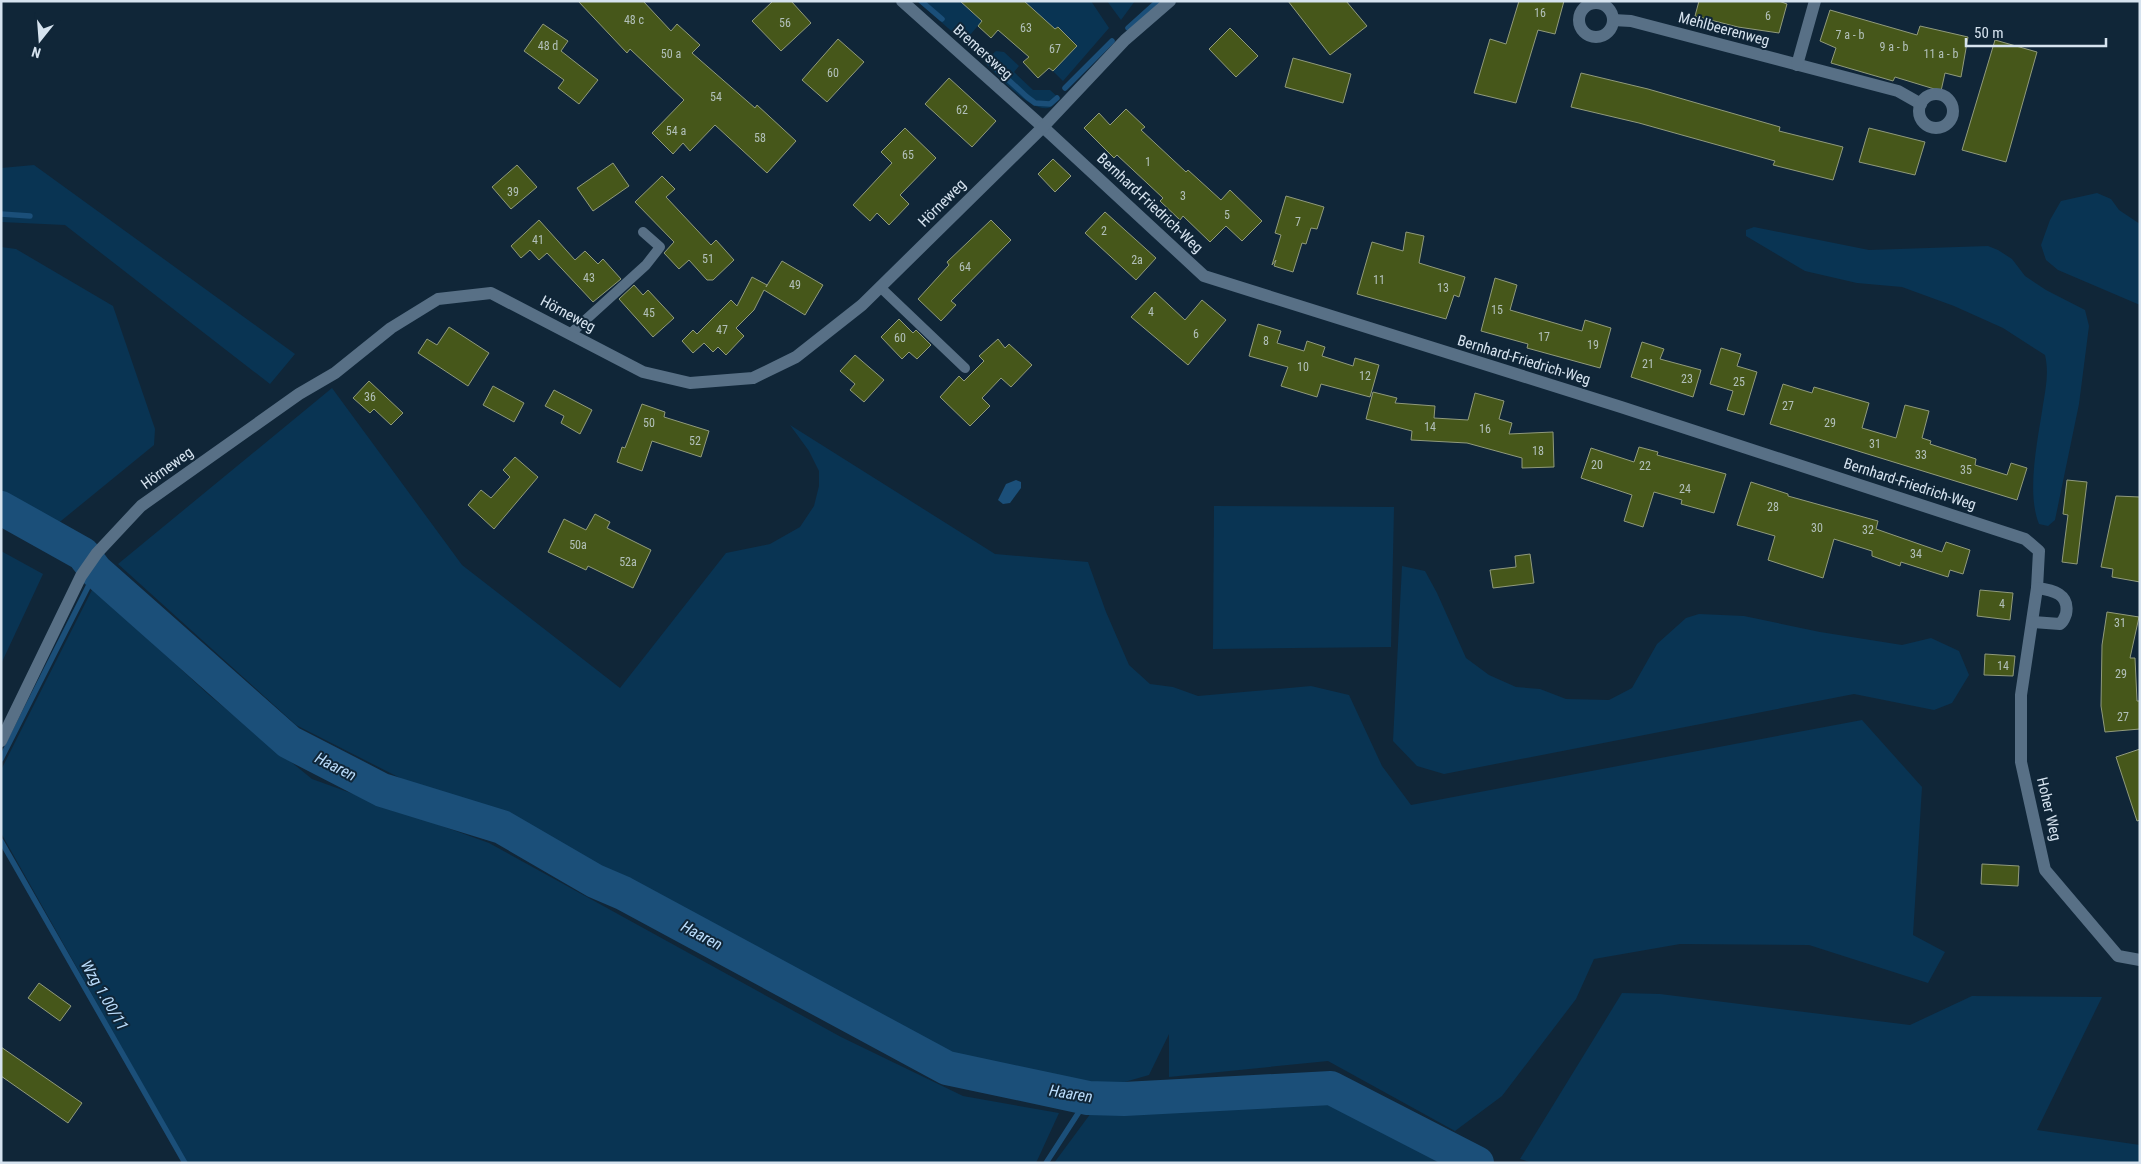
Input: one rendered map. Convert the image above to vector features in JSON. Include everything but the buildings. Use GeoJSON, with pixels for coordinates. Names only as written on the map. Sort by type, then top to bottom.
{"type":"FeatureCollection","features":[{"type":"Feature","properties":{"kind":"street","name":"Bremersweg"},"geometry":{"type":"LineString","coordinates":[[902,1],[1043,127]]}},
{"type":"Feature","properties":{"kind":"street","name":"Hörneweg"},"geometry":{"type":"LineString","coordinates":[[1,741],[81,576],[97,553],[141,506],[299,394],[335,373],[391,328],[438,299],[492,293],[643,372],[690,383],[753,378],[796,357],[862,305],[1043,127],[1125,40],[1170,1]]}},
{"type":"Feature","properties":{"kind":"street"},"geometry":{"type":"LineString","coordinates":[[1797,65],[1815,1]]}},
{"type":"Feature","properties":{"kind":"street","name":"Mehlbeerenweg"},"geometry":{"type":"LineString","coordinates":[[1613,20],[1631,20],[1898,91],[1920,104]]}},
{"type":"Feature","properties":{"kind":"street","name":"Bernhard-Friedrich-Weg"},"geometry":{"type":"LineString","coordinates":[[1043,127],[1204,276],[1612,404],[2025,538],[2039,551]]}},
{"type":"Feature","properties":{"kind":"street","name":"Hoher Weg"},"geometry":{"type":"LineString","coordinates":[[2039,551],[2033,622],[2021,695],[2021,762],[2045,870],[2118,956],[2140,960]]}},
{"type":"Feature","properties":{"kind":"street"},"geometry":{"type":"LineString","coordinates":[[2033,622],[2060,624],[2064,621],[2066,609],[2064,597],[2059,593],[2037,588]]}},
{"type":"Feature","properties":{"kind":"lane"},"geometry":{"type":"LineString","coordinates":[[570,334],[646,265],[660,247],[643,232]]}},
{"type":"Feature","properties":{"kind":"lane"},"geometry":{"type":"LineString","coordinates":[[880,287],[965,368]]}},
{"type":"Feature","properties":{"kind":"shaded area"},"geometry":{"type":"Polygon","coordinates":[[[917,1],[961,1],[982,21],[964,42],[917,1]]]}},
{"type":"Feature","properties":{"kind":"shaded area"},"geometry":{"type":"Polygon","coordinates":[[[1023,1],[1091,1],[1109,28],[1063,81],[1053,71],[1077,45],[1058,27],[1029,57],[1020,49],[1023,1]]]}},
{"type":"Feature","properties":{"kind":"shaded area"},"geometry":{"type":"Polygon","coordinates":[[[1107,1],[1135,1],[1121,20],[1107,1]]]}},
{"type":"Feature","properties":{"kind":"shaded area"},"geometry":{"type":"Polygon","coordinates":[[[996,51],[1004,52],[1019,66],[1014,72],[1033,90],[1050,90],[1060,99],[1051,107],[1043,108],[1025,100],[984,62],[996,51]]]}},
{"type":"Feature","properties":{"kind":"shaded area"},"geometry":{"type":"Polygon","coordinates":[[[34,165],[295,354],[270,384],[65,225],[1,222],[1,168],[34,165]]]}},
{"type":"Feature","properties":{"kind":"shaded area"},"geometry":{"type":"Polygon","coordinates":[[[2097,193],[2111,199],[2119,210],[2140,224],[2140,305],[2058,270],[2046,260],[2041,245],[2050,220],[2061,201],[2097,193]]]}},
{"type":"Feature","properties":{"kind":"shaded area"},"geometry":{"type":"Polygon","coordinates":[[[1754,227],[1869,250],[1988,246],[2012,259],[2025,276],[2046,290],[2085,310],[2089,326],[2079,404],[2055,520],[2048,526],[2039,524],[2033,497],[2034,465],[2047,380],[2045,355],[2003,328],[1954,306],[1902,287],[1857,283],[1805,271],[1746,236],[1746,230],[1754,227]]]}},
{"type":"Feature","properties":{"kind":"shaded area"},"geometry":{"type":"Polygon","coordinates":[[[1,247],[16,249],[113,306],[155,429],[154,445],[56,525],[1,493],[1,247]]]}},
{"type":"Feature","properties":{"kind":"shaded area"},"geometry":{"type":"Polygon","coordinates":[[[332,388],[462,565],[620,688],[726,553],[770,544],[800,527],[814,506],[819,486],[819,471],[809,451],[790,425],[995,554],[1088,562],[1106,612],[1129,665],[1150,684],[1173,687],[1198,696],[1311,686],[1349,695],[1382,766],[1411,805],[1862,720],[1922,787],[1913,935],[1945,952],[1928,983],[1809,945],[1680,944],[1594,959],[1576,999],[1502,1096],[1455,1131],[1328,1061],[1169,1077],[1169,1034],[1149,1075],[1114,1085],[1071,1083],[1005,1071],[939,1048],[838,1000],[514,819],[406,781],[296,725],[118,564],[332,388]]]}},
{"type":"Feature","properties":{"kind":"shaded area"},"geometry":{"type":"Polygon","coordinates":[[[1016,480],[1021,482],[1021,488],[1010,503],[1003,504],[998,500],[1006,484],[1016,480]]]}},
{"type":"Feature","properties":{"kind":"shaded area"},"geometry":{"type":"Polygon","coordinates":[[[1214,506],[1394,507],[1391,647],[1213,649],[1214,506]]]}},
{"type":"Feature","properties":{"kind":"shaded area"},"geometry":{"type":"Polygon","coordinates":[[[1,551],[43,574],[1,664],[1,551]]]}},
{"type":"Feature","properties":{"kind":"shaded area"},"geometry":{"type":"Polygon","coordinates":[[[1402,566],[1425,571],[1466,658],[1489,675],[1516,687],[1540,689],[1566,699],[1609,700],[1632,688],[1657,644],[1686,618],[1699,614],[1744,616],[1820,632],[1902,645],[1931,638],[1959,651],[1969,675],[1952,703],[1934,710],[1854,694],[1444,774],[1417,766],[1393,741],[1402,566]]]}},
{"type":"Feature","properties":{"kind":"shaded area"},"geometry":{"type":"Polygon","coordinates":[[[93,588],[209,695],[312,779],[489,843],[841,1037],[963,1096],[1059,1113],[1036,1163],[187,1163],[1,833],[1,770],[93,588]]]}},
{"type":"Feature","properties":{"kind":"shaded area"},"geometry":{"type":"Polygon","coordinates":[[[1622,993],[1660,994],[1910,1025],[1972,996],[2102,997],[2037,1130],[2140,1145],[2140,1163],[1533,1163],[1520,1159],[1622,993]]]}},
{"type":"Feature","properties":{"kind":"shaded area"},"geometry":{"type":"Polygon","coordinates":[[[1328,1097],[1456,1163],[1054,1163],[1091,1113],[1226,1108],[1328,1097]]]}},
{"type":"Feature","properties":{"kind":"waterway"},"geometry":{"type":"LineString","coordinates":[[921,1],[942,19]]}},
{"type":"Feature","properties":{"kind":"waterway"},"geometry":{"type":"LineString","coordinates":[[1128,28],[1158,1]]}},
{"type":"Feature","properties":{"kind":"waterway"},"geometry":{"type":"LineString","coordinates":[[1065,88],[1112,41]]}},
{"type":"Feature","properties":{"kind":"waterway"},"geometry":{"type":"LineString","coordinates":[[988,61],[1035,103],[1050,104],[1057,98]]}},
{"type":"Feature","properties":{"kind":"waterway"},"geometry":{"type":"LineString","coordinates":[[1,214],[30,216]]}},
{"type":"Feature","properties":{"kind":"waterway","name":"Haaren"},"geometry":{"type":"LineString","coordinates":[[1,508],[83,554],[96,571],[289,742],[382,790],[502,827],[595,881],[623,893],[947,1068],[1088,1098],[1124,1099],[1331,1088],[1477,1163]]}},
{"type":"Feature","properties":{"kind":"waterway","name":"Wzg 1.00/11"},"geometry":{"type":"LineString","coordinates":[[1,759],[96,571]]}},
{"type":"Feature","properties":{"kind":"waterway","name":"Wzg 1.00/11"},"geometry":{"type":"LineString","coordinates":[[1,841],[185,1163]]}},
{"type":"Feature","properties":{"kind":"waterway"},"geometry":{"type":"LineString","coordinates":[[1046,1163],[1088,1098]]}},
{"type":"Feature","properties":{"kind":"waterway","name":"Haaren"},"geometry":{"type":"LineString","coordinates":[[1467,1163],[1469,1159]]}}]}
